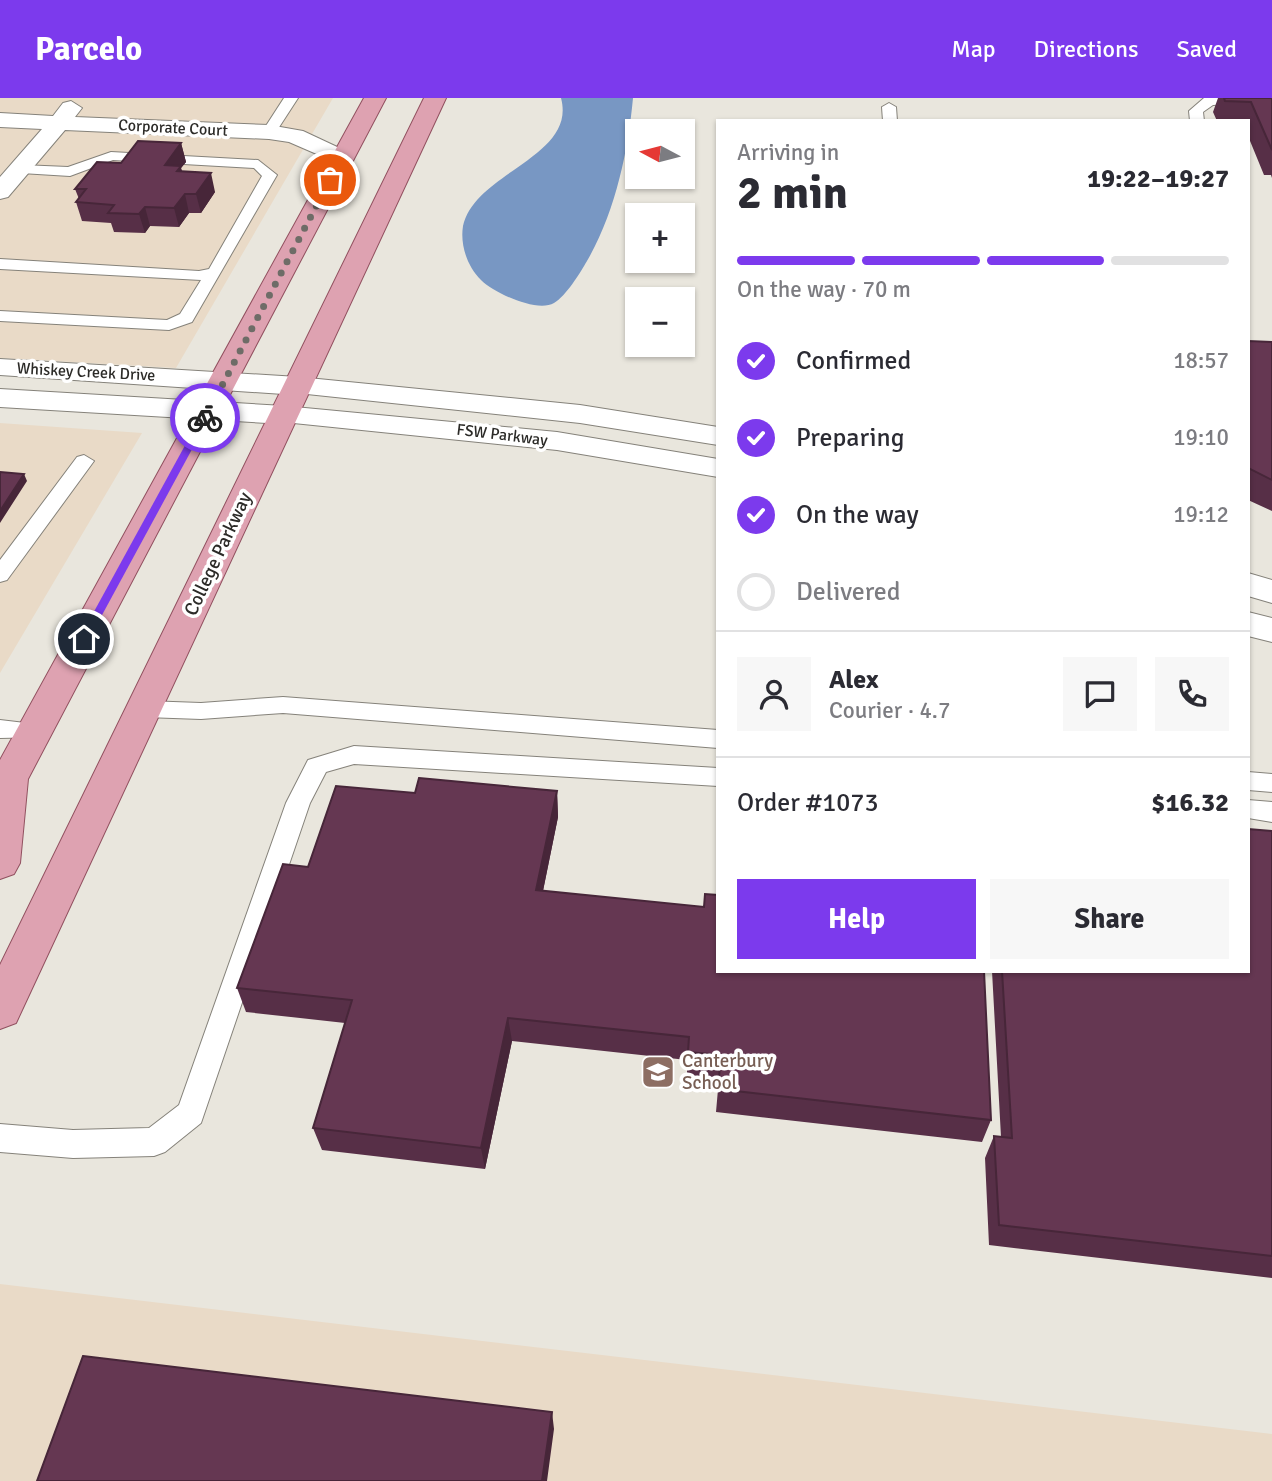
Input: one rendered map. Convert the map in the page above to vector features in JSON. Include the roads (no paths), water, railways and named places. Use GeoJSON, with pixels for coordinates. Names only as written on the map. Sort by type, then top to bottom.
{"type":"FeatureCollection","features":[{"type":"Feature","properties":{"kind":"main road"},"geometry":{"type":"LineString","coordinates":[[0,863],[4,787],[375,98]]}},
{"type":"Feature","properties":{"kind":"main road","name":"College Parkway"},"geometry":{"type":"LineString","coordinates":[[0,1010],[435,98]]}},
{"type":"Feature","properties":{"kind":"street"},"geometry":{"type":"LineString","coordinates":[[0,191],[80,98]]}},
{"type":"Feature","properties":{"kind":"street","name":"Corporate Court"},"geometry":{"type":"LineString","coordinates":[[0,120],[269,132],[295,136],[342,158]]}},
{"type":"Feature","properties":{"kind":"street","name":"Whiskey Creek Drive"},"geometry":{"type":"LineString","coordinates":[[0,367],[225,380],[291,401]]}},
{"type":"Feature","properties":{"kind":"street","name":"Whiskey Creek Drive"},"geometry":{"type":"LineString","coordinates":[[0,398],[209,409],[291,401]]}},
{"type":"Feature","properties":{"kind":"street","name":"FSW Parkway"},"geometry":{"type":"LineString","coordinates":[[291,401],[580,414],[716,436]]}},
{"type":"Feature","properties":{"kind":"street","name":"FSW Parkway"},"geometry":{"type":"LineString","coordinates":[[291,401],[477,431],[606,448],[716,468]]}},
{"type":"Feature","properties":{"kind":"street"},"geometry":{"type":"LineString","coordinates":[[1250,585],[1272,592]]}},
{"type":"Feature","properties":{"kind":"street"},"geometry":{"type":"LineString","coordinates":[[1250,624],[1272,630]]}},
{"type":"Feature","properties":{"kind":"lane"},"geometry":{"type":"LineString","coordinates":[[269,132],[291,98]]}},
{"type":"Feature","properties":{"kind":"lane"},"geometry":{"type":"LineString","coordinates":[[1197,119],[1196,111],[1209,101],[1265,98]]}},
{"type":"Feature","properties":{"kind":"lane"},"geometry":{"type":"LineString","coordinates":[[0,316],[169,324],[186,318],[270,175],[267,169],[258,164],[111,156],[70,172],[21,169]]}},
{"type":"Feature","properties":{"kind":"lane"},"geometry":{"type":"LineString","coordinates":[[0,265],[199,276],[215,272]]}},
{"type":"Feature","properties":{"kind":"lane"},"geometry":{"type":"LineString","coordinates":[[0,575],[85,461]]}},
{"type":"Feature","properties":{"kind":"lane"},"geometry":{"type":"LineString","coordinates":[[145,709],[201,711],[283,705],[716,739]]}},
{"type":"Feature","properties":{"kind":"lane"},"geometry":{"type":"LineString","coordinates":[[0,729],[34,731]]}},
{"type":"Feature","properties":{"kind":"lane"},"geometry":{"type":"LineString","coordinates":[[0,1139],[74,1144],[154,1142],[191,1114],[298,803],[317,766],[355,754],[716,777]]}},
{"type":"Feature","properties":{"kind":"lane"},"geometry":{"type":"LineString","coordinates":[[1250,781],[1272,783]]}},
{"type":"Feature","properties":{"kind":"lane"},"geometry":{"type":"LineString","coordinates":[[1250,809],[1272,812]]}},
{"type":"Feature","properties":{"kind":"water"},"geometry":{"type":"Polygon","coordinates":[[[561,98],[633,98],[630,119],[625,119],[625,153],[619,182],[597,242],[581,272],[554,303],[527,304],[505,296],[481,280],[466,255],[463,226],[471,207],[540,150],[554,135],[562,118],[561,98]]]}},
{"type":"Feature","properties":{"kind":"place","name":"Canterbury School"},"geometry":{"type":"Point","coordinates":[658,1072]}}]}
